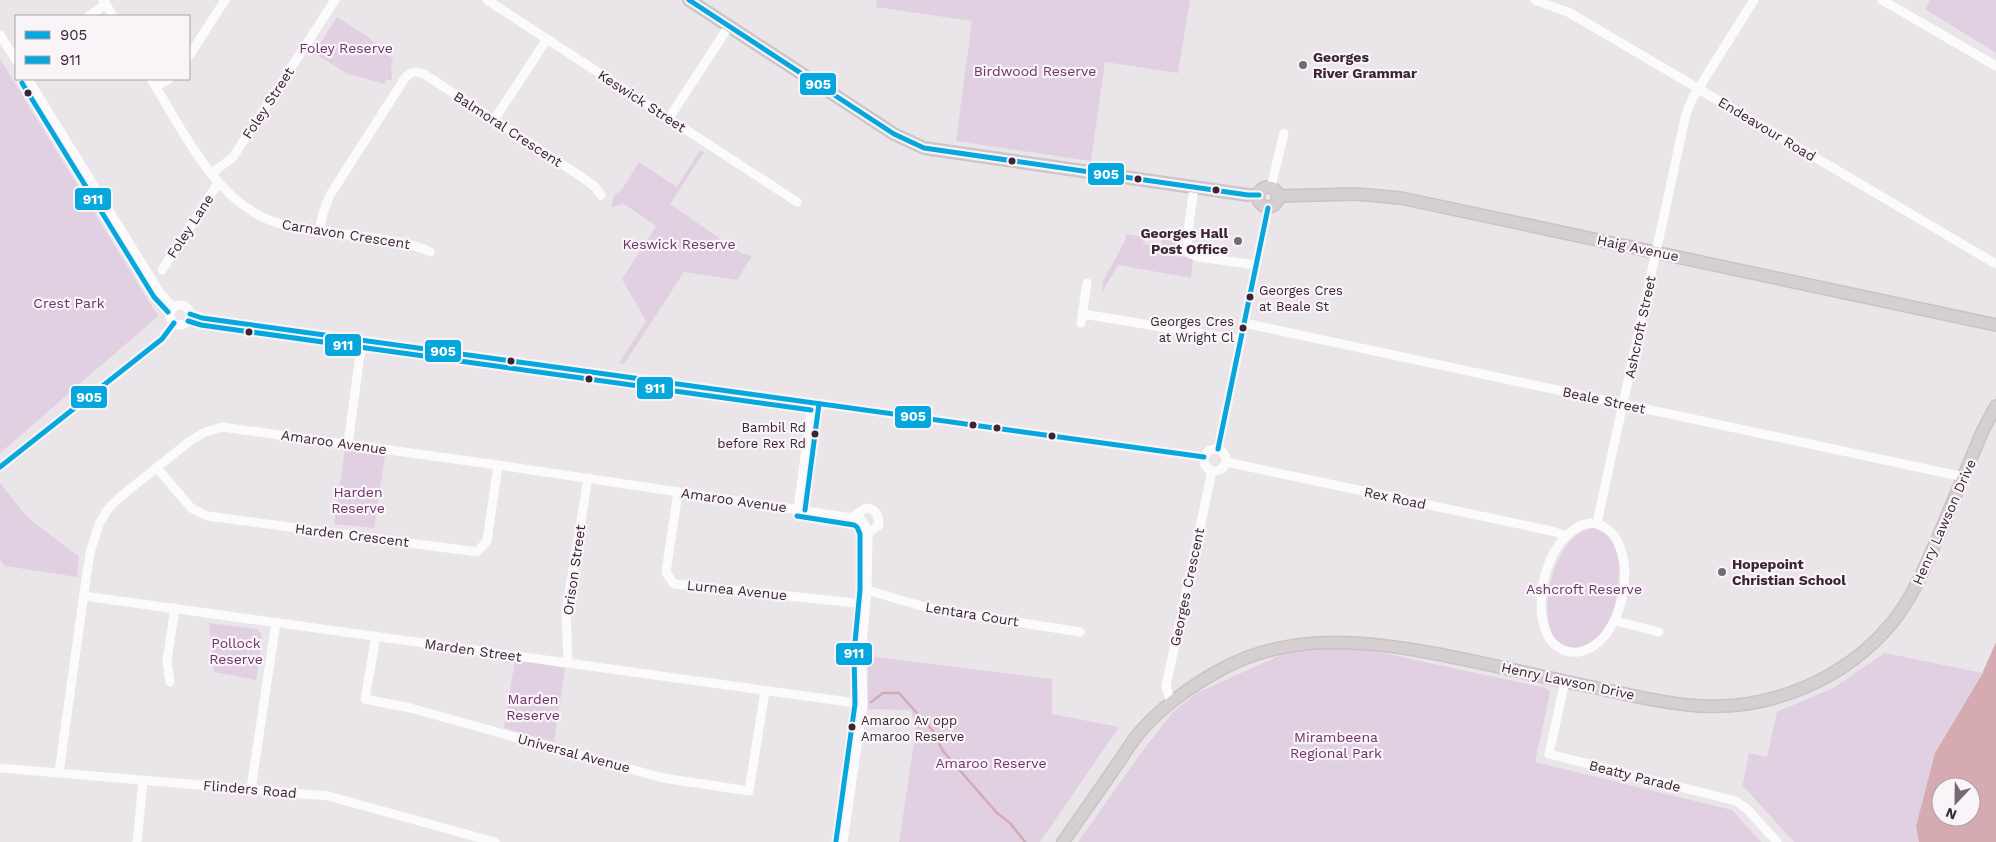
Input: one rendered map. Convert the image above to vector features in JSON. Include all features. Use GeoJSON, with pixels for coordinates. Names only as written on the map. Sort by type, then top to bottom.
{"type":"FeatureCollection","features":[{"type":"Feature","properties":{"kind":"main road"},"geometry":{"type":"LineString","coordinates":[[689,0],[894,134],[924,148],[1194,188],[1259,195]]}},
{"type":"Feature","properties":{"kind":"main road"},"geometry":{"type":"LineString","coordinates":[[1264,188],[1274,192],[1273,205],[1268,208],[1260,204],[1259,195],[1264,188]]}},
{"type":"Feature","properties":{"kind":"main road","name":"Haig Avenue"},"geometry":{"type":"LineString","coordinates":[[1274,192],[1392,196],[1996,325]]}},
{"type":"Feature","properties":{"kind":"main road","name":"Henry Lawson Drive"},"geometry":{"type":"LineString","coordinates":[[1064,842],[1140,732],[1171,704],[1204,679],[1243,658],[1285,646],[1323,642],[1364,643],[1415,650],[1668,702],[1714,706],[1771,699],[1820,680],[1858,656],[1892,624],[1916,587],[1983,430],[1996,406]]}},
{"type":"Feature","properties":{"kind":"street"},"geometry":{"type":"LineString","coordinates":[[190,54],[225,0]]}},
{"type":"Feature","properties":{"kind":"street","name":"Foley Street"},"geometry":{"type":"LineString","coordinates":[[211,174],[233,157],[336,0]]}},
{"type":"Feature","properties":{"kind":"street","name":"Keswick Street"},"geometry":{"type":"LineString","coordinates":[[488,0],[797,202]]}},
{"type":"Feature","properties":{"kind":"street","name":"Endeavour Road"},"geometry":{"type":"LineString","coordinates":[[1535,0],[1570,13],[1996,264]]}},
{"type":"Feature","properties":{"kind":"street","name":"Ashcroft Street"},"geometry":{"type":"LineString","coordinates":[[1597,523],[1686,114],[1698,89],[1754,0]]}},
{"type":"Feature","properties":{"kind":"street"},"geometry":{"type":"LineString","coordinates":[[1882,0],[1996,66]]}},
{"type":"Feature","properties":{"kind":"street"},"geometry":{"type":"LineString","coordinates":[[90,15],[104,2],[112,15]]}},
{"type":"Feature","properties":{"kind":"street"},"geometry":{"type":"LineString","coordinates":[[669,118],[729,26]]}},
{"type":"Feature","properties":{"kind":"street"},"geometry":{"type":"LineString","coordinates":[[0,35],[15,58]]}},
{"type":"Feature","properties":{"kind":"street"},"geometry":{"type":"LineString","coordinates":[[494,120],[547,39]]}},
{"type":"Feature","properties":{"kind":"street","name":"Balmoral Crescent"},"geometry":{"type":"LineString","coordinates":[[320,231],[323,213],[330,195],[405,78],[407,69],[424,74],[580,176],[594,186],[601,196]]}},
{"type":"Feature","properties":{"kind":"street"},"geometry":{"type":"LineString","coordinates":[[29,80],[160,293],[173,308]]}},
{"type":"Feature","properties":{"kind":"street","name":"Carnavon Crescent"},"geometry":{"type":"LineString","coordinates":[[154,83],[218,183],[233,198],[260,216],[281,224],[407,244],[430,252]]}},
{"type":"Feature","properties":{"kind":"street"},"geometry":{"type":"LineString","coordinates":[[1274,192],[1284,133]]}},
{"type":"Feature","properties":{"kind":"street","name":"Foley Lane"},"geometry":{"type":"LineString","coordinates":[[162,270],[218,183]]}},
{"type":"Feature","properties":{"kind":"street"},"geometry":{"type":"LineString","coordinates":[[1194,188],[1187,238],[1188,252],[1198,257],[1256,265]]}},
{"type":"Feature","properties":{"kind":"street"},"geometry":{"type":"LineString","coordinates":[[1218,449],[1268,208]]}},
{"type":"Feature","properties":{"kind":"street"},"geometry":{"type":"LineString","coordinates":[[1087,283],[1082,319],[1142,323],[1188,333],[1240,340]]}},
{"type":"Feature","properties":{"kind":"street"},"geometry":{"type":"LineString","coordinates":[[182,305],[188,308],[190,314],[188,320],[183,324],[174,323],[170,315],[173,308],[182,305]]}},
{"type":"Feature","properties":{"kind":"street"},"geometry":{"type":"LineString","coordinates":[[190,314],[362,340],[1204,457]]}},
{"type":"Feature","properties":{"kind":"street"},"geometry":{"type":"LineString","coordinates":[[0,467],[162,339],[174,323]]}},
{"type":"Feature","properties":{"kind":"street","name":"Beale Street"},"geometry":{"type":"LineString","coordinates":[[1244,323],[1964,477]]}},
{"type":"Feature","properties":{"kind":"street"},"geometry":{"type":"LineString","coordinates":[[348,444],[362,340]]}},
{"type":"Feature","properties":{"kind":"street"},"geometry":{"type":"LineString","coordinates":[[798,509],[812,403]]}},
{"type":"Feature","properties":{"kind":"street","name":"Amaroo Avenue"},"geometry":{"type":"LineString","coordinates":[[58,772],[91,549],[99,524],[108,509],[120,496],[190,441],[205,432],[222,426],[852,517],[866,508],[872,509],[878,516],[879,525],[868,533],[867,590],[861,654],[863,704],[844,842]]}},
{"type":"Feature","properties":{"kind":"street"},"geometry":{"type":"LineString","coordinates":[[1218,449],[1225,456],[1226,462],[1221,469],[1212,471],[1204,464],[1204,457],[1209,450],[1218,449]]}},
{"type":"Feature","properties":{"kind":"street","name":"Rex Road"},"geometry":{"type":"LineString","coordinates":[[1226,462],[1552,531],[1564,536]]}},
{"type":"Feature","properties":{"kind":"street","name":"Harden Crescent"},"geometry":{"type":"LineString","coordinates":[[156,468],[191,508],[206,516],[477,552],[487,541],[498,465]]}},
{"type":"Feature","properties":{"kind":"street","name":"Georges Crescent"},"geometry":{"type":"LineString","coordinates":[[1171,704],[1166,686],[1212,471]]}},
{"type":"Feature","properties":{"kind":"street","name":"Orison Street"},"geometry":{"type":"LineString","coordinates":[[568,663],[566,612],[588,478]]}},
{"type":"Feature","properties":{"kind":"street","name":"Lurnea Avenue"},"geometry":{"type":"LineString","coordinates":[[678,492],[666,572],[674,584],[865,604]]}},
{"type":"Feature","properties":{"kind":"street"},"geometry":{"type":"LineString","coordinates":[[852,517],[863,521],[868,533]]}},
{"type":"Feature","properties":{"kind":"street"},"geometry":{"type":"LineString","coordinates":[[1597,523],[1609,529],[1617,539],[1621,552],[1624,583],[1622,600],[1616,621],[1601,640],[1581,651],[1564,650],[1552,641],[1544,624],[1542,590],[1548,564],[1564,536],[1582,524],[1597,523]]}},
{"type":"Feature","properties":{"kind":"street","name":"Lentara Court"},"geometry":{"type":"LineString","coordinates":[[867,590],[928,608],[1080,632]]}},
{"type":"Feature","properties":{"kind":"street","name":"Marden Street"},"geometry":{"type":"LineString","coordinates":[[84,596],[863,704]]}},
{"type":"Feature","properties":{"kind":"street"},"geometry":{"type":"LineString","coordinates":[[170,682],[167,661],[175,608]]}},
{"type":"Feature","properties":{"kind":"street"},"geometry":{"type":"LineString","coordinates":[[1616,621],[1659,632]]}},
{"type":"Feature","properties":{"kind":"street"},"geometry":{"type":"LineString","coordinates":[[251,789],[276,622]]}},
{"type":"Feature","properties":{"kind":"street","name":"Universal Avenue"},"geometry":{"type":"LineString","coordinates":[[376,636],[365,699],[410,708],[663,778],[749,790],[765,691]]}},
{"type":"Feature","properties":{"kind":"street","name":"Beatty Parade"},"geometry":{"type":"LineString","coordinates":[[1565,681],[1549,754],[1736,801],[1748,810],[1777,842]]}},
{"type":"Feature","properties":{"kind":"street","name":"Flinders Road"},"geometry":{"type":"LineString","coordinates":[[0,768],[328,796],[495,842]]}},
{"type":"Feature","properties":{"kind":"street"},"geometry":{"type":"LineString","coordinates":[[137,842],[143,781]]}},
{"type":"Feature","properties":{"kind":"green space","name":"Birdwood Reserve"},"geometry":{"type":"Polygon","coordinates":[[[877,0],[1190,0],[1178,73],[1105,62],[1091,161],[956,141],[972,21],[876,7],[877,0]]]}},
{"type":"Feature","properties":{"kind":"green space"},"geometry":{"type":"Polygon","coordinates":[[[1930,0],[1996,0],[1996,53],[1925,9],[1930,0]]]}},
{"type":"Feature","properties":{"kind":"green space","name":"Foley Reserve"},"geometry":{"type":"Polygon","coordinates":[[[337,17],[368,37],[393,59],[391,66],[392,81],[386,79],[385,84],[348,74],[314,53],[337,17]]]}},
{"type":"Feature","properties":{"kind":"green space","name":"Crest Park"},"geometry":{"type":"Polygon","coordinates":[[[0,59],[158,316],[0,453],[0,59]]]}},
{"type":"Feature","properties":{"kind":"green space","name":"Keswick Reserve"},"geometry":{"type":"Polygon","coordinates":[[[700,150],[704,152],[670,204],[741,253],[752,256],[737,280],[684,272],[624,364],[619,363],[646,321],[622,279],[656,226],[624,204],[611,207],[614,195],[621,191],[639,162],[677,187],[700,150]]]}},
{"type":"Feature","properties":{"kind":"green space"},"geometry":{"type":"Polygon","coordinates":[[[1126,234],[1144,237],[1143,244],[1161,246],[1162,239],[1180,242],[1181,256],[1193,260],[1191,278],[1118,265],[1102,292],[1103,281],[1125,241],[1126,234]]]}},
{"type":"Feature","properties":{"kind":"green space","name":"Harden Reserve"},"geometry":{"type":"Polygon","coordinates":[[[345,450],[385,456],[374,528],[334,524],[345,450]]]}},
{"type":"Feature","properties":{"kind":"green space"},"geometry":{"type":"Polygon","coordinates":[[[0,483],[27,517],[79,557],[77,577],[5,566],[0,560],[0,483]]]}},
{"type":"Feature","properties":{"kind":"green space","name":"Ashcroft Reserve"},"geometry":{"type":"Polygon","coordinates":[[[1594,528],[1610,538],[1616,551],[1619,569],[1618,588],[1614,607],[1607,624],[1597,638],[1585,647],[1569,648],[1557,641],[1550,627],[1548,608],[1550,587],[1556,566],[1565,548],[1578,534],[1594,528]]]}},
{"type":"Feature","properties":{"kind":"green space","name":"Pollock Reserve"},"geometry":{"type":"Polygon","coordinates":[[[209,623],[257,629],[261,633],[262,638],[256,680],[214,672],[209,623]]]}},
{"type":"Feature","properties":{"kind":"green space","name":"Mirambeena Regional Park"},"geometry":{"type":"Polygon","coordinates":[[[1345,647],[1383,653],[1546,688],[1550,693],[1535,762],[1732,810],[1761,842],[1078,842],[1141,753],[1173,712],[1197,693],[1285,653],[1307,649],[1345,647]]]}},
{"type":"Feature","properties":{"kind":"green space"},"geometry":{"type":"Polygon","coordinates":[[[1885,653],[1982,673],[1935,753],[1916,826],[1919,842],[1794,842],[1745,788],[1742,788],[1749,753],[1767,757],[1777,712],[1833,688],[1885,653]]]}},
{"type":"Feature","properties":{"kind":"green space","name":"Amaroo Reserve"},"geometry":{"type":"Polygon","coordinates":[[[868,656],[1052,679],[1052,714],[1119,727],[1040,842],[899,842],[916,731],[911,710],[868,709],[868,656]]]}},
{"type":"Feature","properties":{"kind":"green space","name":"Marden Reserve"},"geometry":{"type":"Polygon","coordinates":[[[515,660],[565,668],[554,742],[504,728],[515,660]]]}},
{"type":"Feature","properties":{"kind":"shaded area"},"geometry":{"type":"Polygon","coordinates":[[[1996,642],[1996,842],[1919,842],[1916,826],[1935,753],[1982,674],[1996,642]]]}},
{"type":"Feature","properties":{"kind":"waterway"},"geometry":{"type":"LineString","coordinates":[[871,702],[883,693],[899,693],[933,731],[943,751],[997,813],[1010,823],[1025,842]]}},
{"type":"Feature","properties":{"kind":"transit line","name":"905"},"geometry":{"type":"LineString","coordinates":[[689,0],[894,134],[924,148],[1248,195],[1259,195]]}},
{"type":"Feature","properties":{"kind":"transit line","name":"911"},"geometry":{"type":"LineString","coordinates":[[22,83],[154,297],[168,312]]}},
{"type":"Feature","properties":{"kind":"transit line","name":"905"},"geometry":{"type":"LineString","coordinates":[[1218,449],[1268,208]]}},
{"type":"Feature","properties":{"kind":"transit line","name":"905"},"geometry":{"type":"LineString","coordinates":[[190,314],[202,318],[1204,457]]}},
{"type":"Feature","properties":{"kind":"transit line","name":"911"},"geometry":{"type":"LineString","coordinates":[[188,321],[201,325],[811,410]]}},
{"type":"Feature","properties":{"kind":"transit line","name":"905"},"geometry":{"type":"LineString","coordinates":[[0,467],[162,339],[174,323]]}},
{"type":"Feature","properties":{"kind":"transit line","name":"911"},"geometry":{"type":"LineString","coordinates":[[805,510],[819,404]]}},
{"type":"Feature","properties":{"kind":"transit line","name":"911"},"geometry":{"type":"LineString","coordinates":[[797,516],[854,525],[860,534],[860,590],[854,653],[855,704],[836,841]]}},
{"type":"Feature","properties":{"kind":"place","name":"Georges River Grammar"},"geometry":{"type":"Point","coordinates":[1303,65]}},
{"type":"Feature","properties":{"kind":"place","name":"Georges Hall Post Office"},"geometry":{"type":"Point","coordinates":[1238,241]}},
{"type":"Feature","properties":{"kind":"place","name":"Georges Cres at Beale St"},"geometry":{"type":"Point","coordinates":[1250,297]}},
{"type":"Feature","properties":{"kind":"place","name":"Georges Cres at Wright Cl"},"geometry":{"type":"Point","coordinates":[1243,328]}},
{"type":"Feature","properties":{"kind":"place","name":"Bambil Rd before Rex Rd"},"geometry":{"type":"Point","coordinates":[815,434]}},
{"type":"Feature","properties":{"kind":"place","name":"Hopepoint Christian School"},"geometry":{"type":"Point","coordinates":[1722,572]}},
{"type":"Feature","properties":{"kind":"place","name":"Amaroo Av opp Amaroo Reserve"},"geometry":{"type":"Point","coordinates":[852,727]}}]}
